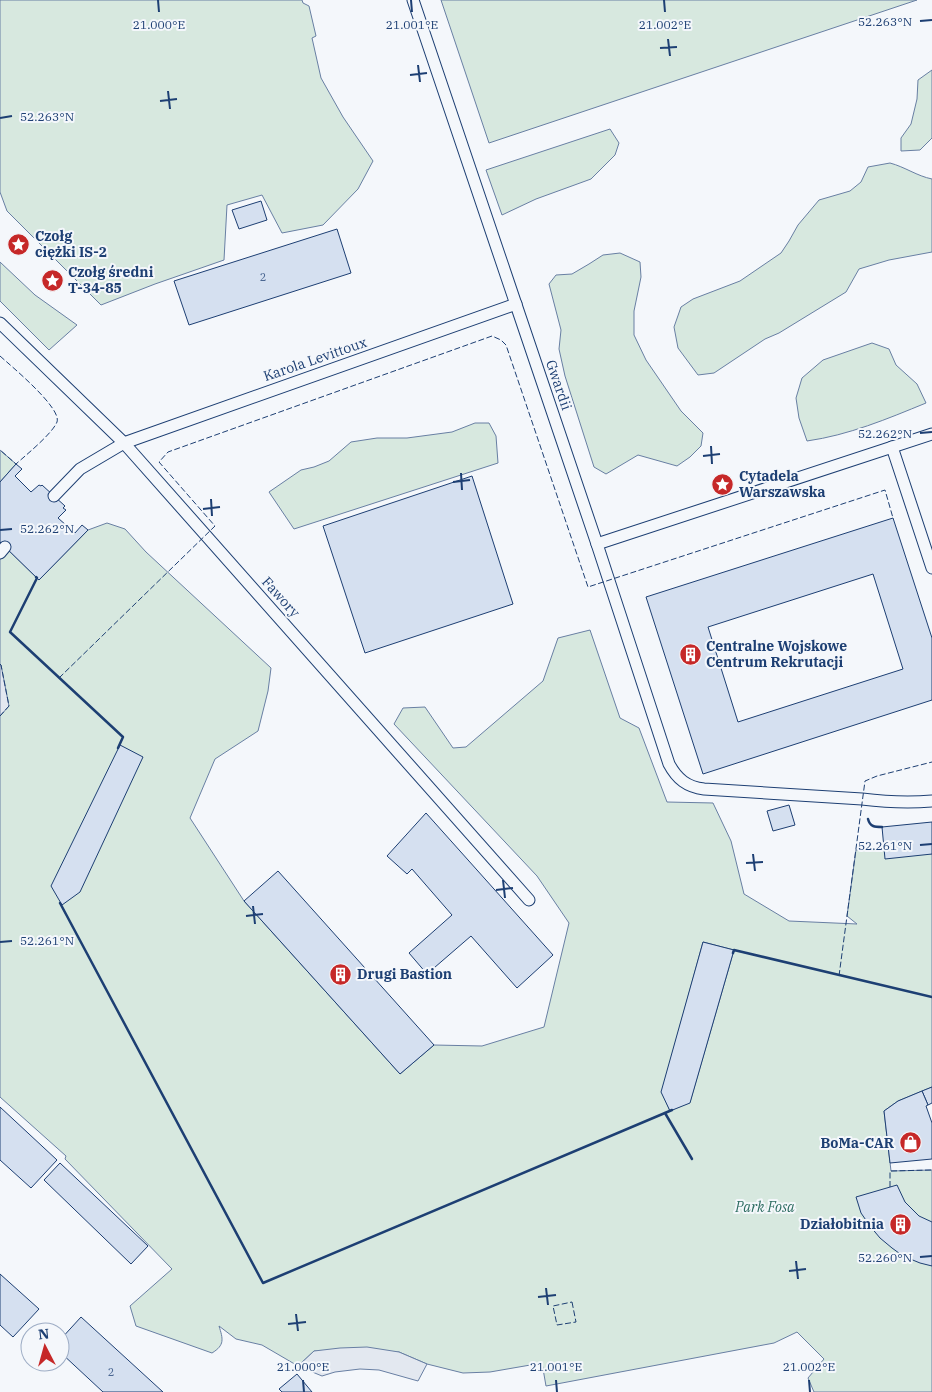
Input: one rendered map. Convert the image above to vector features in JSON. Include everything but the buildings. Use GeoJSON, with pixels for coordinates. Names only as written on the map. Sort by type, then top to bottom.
{"type":"FeatureCollection","features":[{"type":"Feature","properties":{"kind":"lane","name":"Gwardii"},"geometry":{"type":"LineString","coordinates":[[413,0],[669,764],[678,778],[694,788],[704,789],[885,802],[932,801]]}},
{"type":"Feature","properties":{"kind":"lane","name":"Karola Levittoux"},"geometry":{"type":"LineString","coordinates":[[54,496],[80,469],[124,443],[516,304]]}},
{"type":"Feature","properties":{"kind":"lane","name":"Fawory"},"geometry":{"type":"LineString","coordinates":[[0,323],[124,443],[529,900]]}},
{"type":"Feature","properties":{"kind":"lane"},"geometry":{"type":"LineString","coordinates":[[596,544],[932,434]]}},
{"type":"Feature","properties":{"kind":"lane"},"geometry":{"type":"LineString","coordinates":[[892,447],[932,568]]}},
{"type":"Feature","properties":{"kind":"green space"},"geometry":{"type":"Polygon","coordinates":[[[0,0],[302,0],[303,3],[309,6],[316,36],[312,38],[321,78],[343,117],[373,161],[358,189],[323,225],[282,233],[262,195],[227,205],[224,260],[101,305],[7,211],[0,192],[0,0]]]}},
{"type":"Feature","properties":{"kind":"green space"},"geometry":{"type":"Polygon","coordinates":[[[441,0],[917,0],[489,143],[441,0]]]}},
{"type":"Feature","properties":{"kind":"green space"},"geometry":{"type":"Polygon","coordinates":[[[932,70],[932,138],[920,150],[901,151],[901,138],[911,124],[917,99],[918,80],[932,70]]]}},
{"type":"Feature","properties":{"kind":"green space"},"geometry":{"type":"Polygon","coordinates":[[[610,129],[619,143],[615,155],[591,179],[536,199],[502,215],[486,170],[610,129]]]}},
{"type":"Feature","properties":{"kind":"green space"},"geometry":{"type":"Polygon","coordinates":[[[890,163],[932,179],[932,252],[889,260],[859,269],[846,292],[779,333],[765,339],[714,373],[698,375],[678,348],[674,327],[681,307],[693,299],[740,281],[781,253],[798,225],[819,200],[850,191],[861,182],[868,167],[890,163]]]}},
{"type":"Feature","properties":{"kind":"green space"},"geometry":{"type":"Polygon","coordinates":[[[620,253],[640,262],[641,277],[634,311],[634,335],[646,360],[681,411],[703,433],[701,446],[677,466],[638,455],[606,474],[594,467],[565,376],[559,349],[561,330],[549,284],[556,275],[572,274],[603,255],[620,253]]]}},
{"type":"Feature","properties":{"kind":"green space"},"geometry":{"type":"Polygon","coordinates":[[[0,262],[35,295],[77,325],[49,350],[0,301],[0,262]]]}},
{"type":"Feature","properties":{"kind":"green space"},"geometry":{"type":"Polygon","coordinates":[[[872,343],[889,349],[896,365],[917,384],[926,403],[853,431],[807,441],[799,418],[796,398],[802,378],[823,360],[872,343]]]}},
{"type":"Feature","properties":{"kind":"green space"},"geometry":{"type":"Polygon","coordinates":[[[475,423],[489,423],[496,436],[498,463],[294,529],[269,492],[301,470],[329,461],[351,442],[377,438],[407,438],[452,432],[475,423]]]}},
{"type":"Feature","properties":{"kind":"green space"},"geometry":{"type":"Polygon","coordinates":[[[0,450],[16,464],[0,482],[0,450]]]}},
{"type":"Feature","properties":{"kind":"green space","name":"Park Fosa"},"geometry":{"type":"Polygon","coordinates":[[[107,523],[125,529],[146,552],[271,668],[268,691],[258,731],[215,759],[190,818],[244,901],[400,1074],[434,1045],[482,1046],[544,1027],[569,923],[537,876],[394,724],[403,708],[425,707],[453,748],[466,747],[543,681],[558,638],[590,630],[620,718],[639,728],[667,802],[713,803],[731,841],[744,894],[789,921],[857,924],[847,916],[856,850],[884,847],[932,854],[932,1087],[898,1101],[884,1111],[891,1171],[932,1170],[932,1392],[814,1392],[808,1378],[824,1359],[797,1332],[774,1343],[546,1386],[542,1363],[490,1372],[463,1373],[427,1364],[399,1352],[314,1351],[298,1366],[262,1345],[236,1339],[219,1326],[222,1341],[219,1347],[212,1353],[136,1326],[130,1306],[172,1269],[65,1159],[66,1156],[0,1097],[0,542],[39,580],[88,530],[107,523]],[[703,942],[662,1092],[670,1111],[690,1102],[734,950],[703,942]]]}},
{"type":"Feature","properties":{"kind":"shaded area"},"geometry":{"type":"Polygon","coordinates":[[[0,664],[9,706],[0,716],[0,664]]]}},
{"type":"Feature","properties":{"kind":"shaded area"},"geometry":{"type":"Polygon","coordinates":[[[367,1347],[399,1352],[427,1364],[418,1381],[379,1370],[360,1369],[335,1372],[322,1376],[298,1366],[314,1351],[367,1347]]]}},
{"type":"Feature","properties":{"kind":"fence"},"geometry":{"type":"LineString","coordinates":[[59,678],[215,526],[159,462],[168,452],[492,336],[501,340],[506,345],[588,587],[885,490],[893,518]]}},
{"type":"Feature","properties":{"kind":"fence"},"geometry":{"type":"LineString","coordinates":[[0,356],[52,407],[57,422],[44,438],[16,464],[0,450]]}},
{"type":"Feature","properties":{"kind":"fence"},"geometry":{"type":"LineString","coordinates":[[0,664],[9,706],[0,716]]}},
{"type":"Feature","properties":{"kind":"fence"},"geometry":{"type":"LineString","coordinates":[[839,976],[865,781],[877,776],[932,762]]}},
{"type":"Feature","properties":{"kind":"fence"},"geometry":{"type":"LineString","coordinates":[[890,1187],[890,1171],[932,1170]]}},
{"type":"Feature","properties":{"kind":"fence"},"geometry":{"type":"LineString","coordinates":[[572,1302],[576,1322],[557,1325],[553,1306],[572,1302]]}},
{"type":"Feature","properties":{"kind":"wall"},"geometry":{"type":"LineString","coordinates":[[36,577],[10,632],[123,737],[118,748]]}},
{"type":"Feature","properties":{"kind":"wall"},"geometry":{"type":"LineString","coordinates":[[868,819],[873,826],[882,827]]}},
{"type":"Feature","properties":{"kind":"wall"},"geometry":{"type":"LineString","coordinates":[[60,903],[263,1283],[672,1110]]}},
{"type":"Feature","properties":{"kind":"wall"},"geometry":{"type":"LineString","coordinates":[[733,953],[734,950],[932,997]]}},
{"type":"Feature","properties":{"kind":"wall"},"geometry":{"type":"LineString","coordinates":[[665,1113],[692,1159]]}},
{"type":"Feature","properties":{"kind":"place","name":"Czołg ciężki IS-2"},"geometry":{"type":"Point","coordinates":[19,244]}},
{"type":"Feature","properties":{"kind":"place","name":"Czołg średni T-34-85"},"geometry":{"type":"Point","coordinates":[52,280]}},
{"type":"Feature","properties":{"kind":"place","name":"Cytadela Warszawska"},"geometry":{"type":"Point","coordinates":[723,484]}},
{"type":"Feature","properties":{"kind":"place","name":"Centralne Wojskowe Centrum Rekrutacji"},"geometry":{"type":"Point","coordinates":[690,654]}},
{"type":"Feature","properties":{"kind":"place","name":"Drugi Bastion"},"geometry":{"type":"Point","coordinates":[341,974]}},
{"type":"Feature","properties":{"kind":"place","name":"BoMa-CAR"},"geometry":{"type":"Point","coordinates":[910,1143]}},
{"type":"Feature","properties":{"kind":"place","name":"Działobitnia"},"geometry":{"type":"Point","coordinates":[900,1224]}}]}
